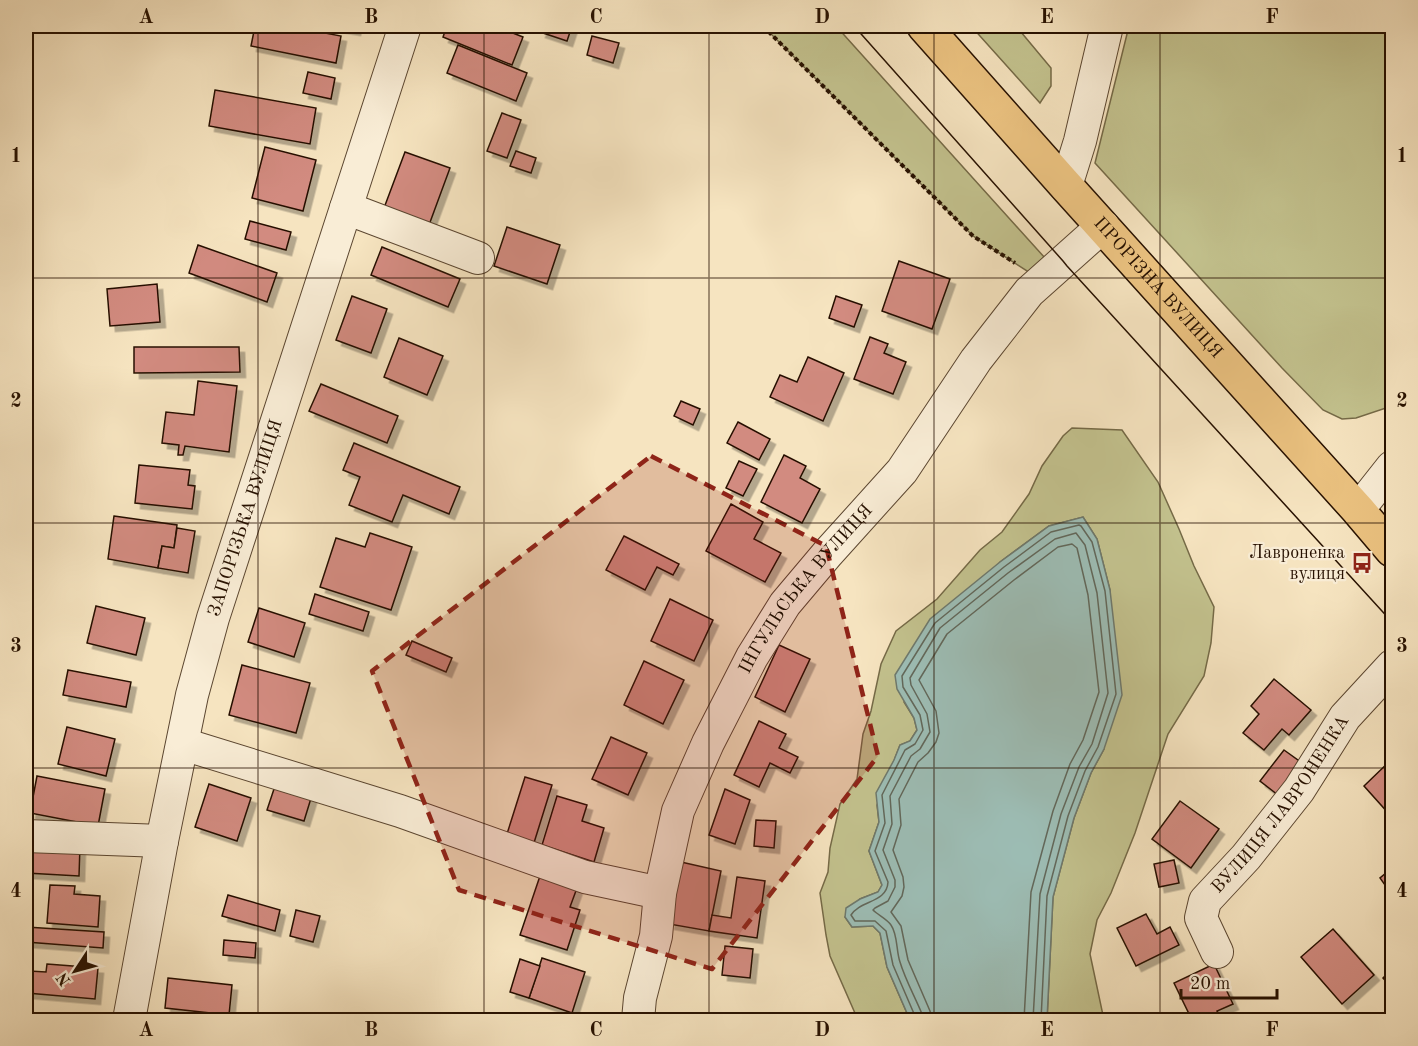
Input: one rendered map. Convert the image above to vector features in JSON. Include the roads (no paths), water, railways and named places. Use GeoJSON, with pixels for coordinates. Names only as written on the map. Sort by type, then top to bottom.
{"type":"FeatureCollection","features":[{"type":"Feature","properties":{"kind":"main road","name":"ПРОРІЗНА ВУЛИЦЯ"},"geometry":{"type":"LineString","coordinates":[[924,26],[1392,550]]}},
{"type":"Feature","properties":{"kind":"street","name":"ЗАПОРІЗЬКА ВУЛИЦЯ"},"geometry":{"type":"LineString","coordinates":[[129,1020],[192,695],[213,618],[405,26]]}},
{"type":"Feature","properties":{"kind":"street"},"geometry":{"type":"LineString","coordinates":[[1066,186],[1080,141],[1107,26]]}},
{"type":"Feature","properties":{"kind":"street"},"geometry":{"type":"LineString","coordinates":[[346,208],[478,258]]}},
{"type":"Feature","properties":{"kind":"street","name":"ІНГУЛЬСЬКА ВУЛИЦЯ"},"geometry":{"type":"LineString","coordinates":[[638,1020],[640,998],[656,936],[660,893],[678,811],[708,743],[752,657],[785,604],[902,471],[975,360],[1029,292],[1102,226]]}},
{"type":"Feature","properties":{"kind":"street"},"geometry":{"type":"LineString","coordinates":[[1358,510],[1392,467]]}},
{"type":"Feature","properties":{"kind":"street","name":"ВУЛИЦЯ ЛАВРОНЕНКА"},"geometry":{"type":"LineString","coordinates":[[1217,952],[1201,918],[1205,901],[1246,857],[1299,790],[1345,717],[1392,666]]}},
{"type":"Feature","properties":{"kind":"street"},"geometry":{"type":"LineString","coordinates":[[183,744],[400,811],[585,877],[660,893]]}},
{"type":"Feature","properties":{"kind":"street"},"geometry":{"type":"LineString","coordinates":[[26,836],[162,841]]}},
{"type":"Feature","properties":{"kind":"water"},"geometry":{"type":"Polygon","coordinates":[[[1083,517],[1097,539],[1110,590],[1122,695],[1104,749],[1091,773],[1074,818],[1053,897],[1047,1020],[910,1020],[887,967],[880,933],[873,926],[852,927],[845,917],[846,908],[878,892],[882,885],[869,851],[879,822],[876,793],[900,745],[910,741],[917,730],[914,718],[897,689],[895,675],[930,619],[1000,562],[1049,526],[1083,517]]]}},
{"type":"Feature","properties":{"kind":"tram line"},"geometry":{"type":"LineString","coordinates":[[854,26],[1067,266],[1392,622]]}},
{"type":"Feature","properties":{"kind":"place","name":"Лавроненка вулиця"},"geometry":{"type":"Point","coordinates":[1362,563]}}]}
